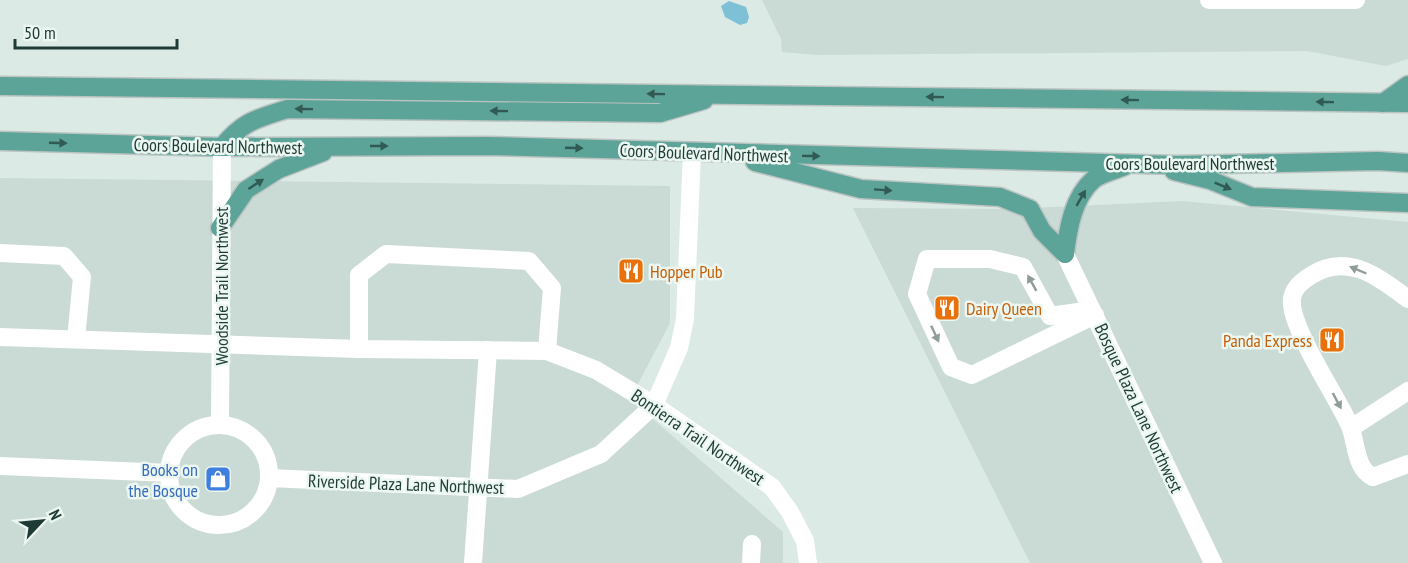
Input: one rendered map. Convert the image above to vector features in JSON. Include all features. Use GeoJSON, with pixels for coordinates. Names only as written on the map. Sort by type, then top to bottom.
{"type":"FeatureCollection","features":[{"type":"Feature","properties":{"kind":"main road"},"geometry":{"type":"LineString","coordinates":[[1383,103],[1408,85]]}},
{"type":"Feature","properties":{"kind":"main road"},"geometry":{"type":"LineString","coordinates":[[0,86],[1408,103]]}},
{"type":"Feature","properties":{"kind":"main road"},"geometry":{"type":"LineString","coordinates":[[222,147],[236,129],[287,109],[660,113],[723,95]]}},
{"type":"Feature","properties":{"kind":"main road","name":"Coors Boulevard Northwest"},"geometry":{"type":"LineString","coordinates":[[0,141],[222,147],[489,146],[1139,164],[1378,161],[1408,164]]}},
{"type":"Feature","properties":{"kind":"main road"},"geometry":{"type":"LineString","coordinates":[[220,228],[246,190],[279,169],[335,147]]}},
{"type":"Feature","properties":{"kind":"main road"},"geometry":{"type":"LineString","coordinates":[[724,154],[861,189],[1000,197],[1030,209],[1042,231],[1065,254]]}},
{"type":"Feature","properties":{"kind":"main road"},"geometry":{"type":"LineString","coordinates":[[1065,254],[1068,225],[1082,195],[1095,179],[1139,164],[1210,180],[1252,197],[1408,203]]}},
{"type":"Feature","properties":{"kind":"street"},"geometry":{"type":"LineString","coordinates":[[1209,0],[1356,0]]}},
{"type":"Feature","properties":{"kind":"street","name":"Woodside Trail Northwest"},"geometry":{"type":"LineString","coordinates":[[220,425],[222,147]]}},
{"type":"Feature","properties":{"kind":"street","name":"Riverside Plaza Lane Northwest"},"geometry":{"type":"LineString","coordinates":[[269,478],[518,489],[601,454],[654,405],[672,369],[685,319],[692,152]]}},
{"type":"Feature","properties":{"kind":"street"},"geometry":{"type":"LineString","coordinates":[[0,253],[64,256],[82,277],[76,339]]}},
{"type":"Feature","properties":{"kind":"street"},"geometry":{"type":"LineString","coordinates":[[0,337],[359,349],[547,351],[552,288],[529,261],[386,254],[359,275],[359,349]]}},
{"type":"Feature","properties":{"kind":"street","name":"Bosque Plaza Lane Northwest"},"geometry":{"type":"LineString","coordinates":[[1065,254],[1212,563]]}},
{"type":"Feature","properties":{"kind":"street"},"geometry":{"type":"LineString","coordinates":[[990,259],[1023,267],[1050,315],[1093,312],[972,375],[951,367],[917,294],[927,260],[990,259]]}},
{"type":"Feature","properties":{"kind":"street"},"geometry":{"type":"LineString","coordinates":[[1408,299],[1385,282],[1351,266],[1336,264],[1317,272],[1294,290],[1291,302],[1296,322],[1351,428],[1356,453],[1369,475],[1387,473],[1408,464]]}},
{"type":"Feature","properties":{"kind":"street"},"geometry":{"type":"LineString","coordinates":[[473,563],[488,350]]}},
{"type":"Feature","properties":{"kind":"street","name":"Bontierra Trail Northwest"},"geometry":{"type":"LineString","coordinates":[[547,351],[596,370],[654,405],[772,487],[790,512],[805,541],[808,563]]}},
{"type":"Feature","properties":{"kind":"street"},"geometry":{"type":"LineString","coordinates":[[1351,428],[1408,391]]}},
{"type":"Feature","properties":{"kind":"street"},"geometry":{"type":"LineString","coordinates":[[220,425],[236,428],[255,442],[267,462],[269,478],[266,494],[257,508],[243,519],[228,524],[212,525],[196,519],[182,509],[173,495],[170,473],[171,462],[178,447],[189,435],[204,427],[220,425]]}},
{"type":"Feature","properties":{"kind":"street"},"geometry":{"type":"LineString","coordinates":[[0,466],[170,473]]}},
{"type":"Feature","properties":{"kind":"street"},"geometry":{"type":"LineString","coordinates":[[751,563],[752,544]]}},
{"type":"Feature","properties":{"kind":"shaded area"},"geometry":{"type":"Polygon","coordinates":[[[762,0],[1408,0],[1408,59],[1386,66],[1307,51],[817,55],[782,52],[781,39],[762,0]]]}},
{"type":"Feature","properties":{"kind":"shaded area"},"geometry":{"type":"Polygon","coordinates":[[[0,178],[670,186],[670,323],[630,399],[783,532],[783,563],[0,563],[0,178]]]}},
{"type":"Feature","properties":{"kind":"shaded area"},"geometry":{"type":"Polygon","coordinates":[[[1182,201],[1408,222],[1408,563],[1030,563],[853,208],[1013,209],[1182,201]]]}},
{"type":"Feature","properties":{"kind":"water"},"geometry":{"type":"Polygon","coordinates":[[[729,1],[746,7],[749,17],[747,23],[740,25],[725,17],[721,6],[729,1]]]}},
{"type":"Feature","properties":{"kind":"place","name":"Hopper Pub"},"geometry":{"type":"Point","coordinates":[631,271]}},
{"type":"Feature","properties":{"kind":"place","name":"Dairy Queen"},"geometry":{"type":"Point","coordinates":[947,308]}},
{"type":"Feature","properties":{"kind":"place","name":"Panda Express"},"geometry":{"type":"Point","coordinates":[1332,340]}},
{"type":"Feature","properties":{"kind":"place","name":"Books on the Bosque"},"geometry":{"type":"Point","coordinates":[218,479]}}]}
